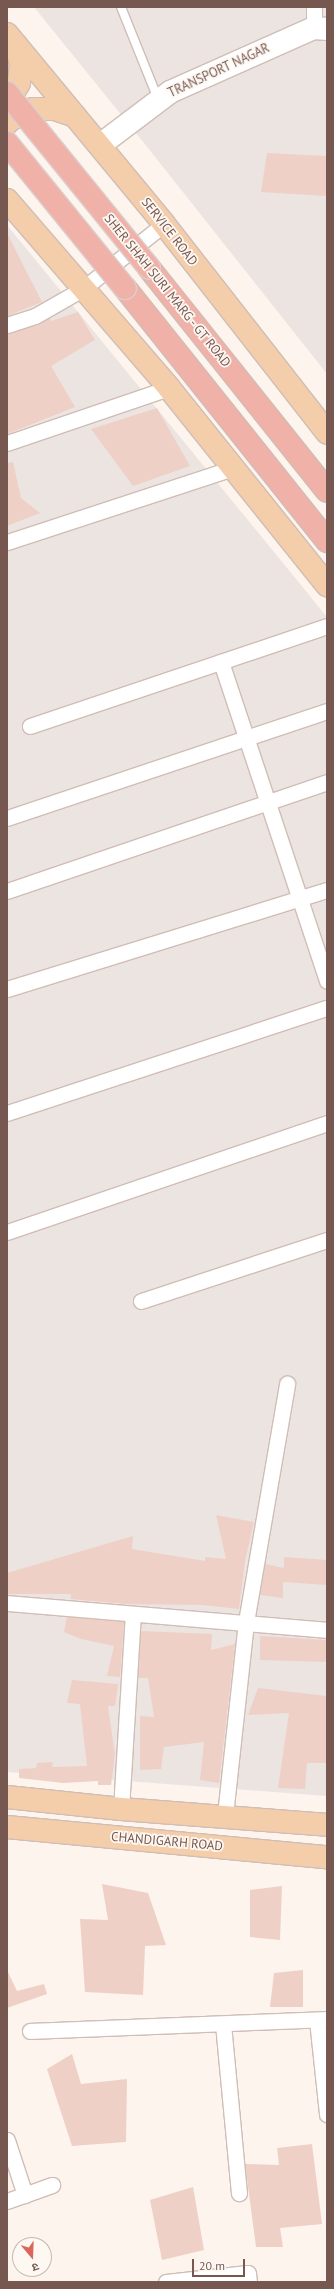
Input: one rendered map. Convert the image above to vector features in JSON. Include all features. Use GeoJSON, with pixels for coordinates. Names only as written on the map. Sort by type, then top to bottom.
{"type":"FeatureCollection","features":[{"type":"Feature","properties":{"kind":"highway","name":"SHER SHAH SURI MARG - GT ROAD"},"geometry":{"type":"LineString","coordinates":[[7,93],[327,491]]}},
{"type":"Feature","properties":{"kind":"highway"},"geometry":{"type":"LineString","coordinates":[[7,143],[327,541]]}},
{"type":"Feature","properties":{"kind":"main road"},"geometry":{"type":"LineString","coordinates":[[7,103],[19,83],[21,64],[12,39]]}},
{"type":"Feature","properties":{"kind":"main road","name":"SERVICE ROAD"},"geometry":{"type":"LineString","coordinates":[[12,39],[164,224],[327,433]]}},
{"type":"Feature","properties":{"kind":"main road"},"geometry":{"type":"LineString","coordinates":[[7,123],[13,118],[33,109],[55,109],[75,116]]}},
{"type":"Feature","properties":{"kind":"main road"},"geometry":{"type":"LineString","coordinates":[[7,200],[169,388],[327,585]]}},
{"type":"Feature","properties":{"kind":"main road"},"geometry":{"type":"LineString","coordinates":[[7,1797],[121,1809],[327,1825]]}},
{"type":"Feature","properties":{"kind":"main road","name":"CHANDIGARH ROAD"},"geometry":{"type":"LineString","coordinates":[[7,1828],[327,1857]]}},
{"type":"Feature","properties":{"kind":"street","name":"TRANSPORT NAGAR"},"geometry":{"type":"LineString","coordinates":[[100,145],[170,92],[318,21]]}},
{"type":"Feature","properties":{"kind":"street"},"geometry":{"type":"LineString","coordinates":[[7,325],[35,316],[84,288],[164,224]]}},
{"type":"Feature","properties":{"kind":"street"},"geometry":{"type":"LineString","coordinates":[[7,443],[169,388]]}},
{"type":"Feature","properties":{"kind":"street"},"geometry":{"type":"LineString","coordinates":[[7,542],[233,468]]}},
{"type":"Feature","properties":{"kind":"street"},"geometry":{"type":"LineString","coordinates":[[30,726],[327,626]]}},
{"type":"Feature","properties":{"kind":"street"},"geometry":{"type":"LineString","coordinates":[[221,662],[327,981]]}},
{"type":"Feature","properties":{"kind":"street"},"geometry":{"type":"LineString","coordinates":[[7,818],[327,711]]}},
{"type":"Feature","properties":{"kind":"street"},"geometry":{"type":"LineString","coordinates":[[7,892],[268,804],[327,782]]}},
{"type":"Feature","properties":{"kind":"street"},"geometry":{"type":"LineString","coordinates":[[7,989],[299,900],[327,890]]}},
{"type":"Feature","properties":{"kind":"street"},"geometry":{"type":"LineString","coordinates":[[7,1113],[327,1008]]}},
{"type":"Feature","properties":{"kind":"street"},"geometry":{"type":"LineString","coordinates":[[7,1232],[327,1123]]}},
{"type":"Feature","properties":{"kind":"street"},"geometry":{"type":"LineString","coordinates":[[141,1301],[327,1240]]}},
{"type":"Feature","properties":{"kind":"street"},"geometry":{"type":"LineString","coordinates":[[225,1816],[246,1622],[287,1384]]}},
{"type":"Feature","properties":{"kind":"street"},"geometry":{"type":"LineString","coordinates":[[7,1604],[133,1615],[246,1622],[327,1630]]}},
{"type":"Feature","properties":{"kind":"street"},"geometry":{"type":"LineString","coordinates":[[121,1809],[133,1615]]}},
{"type":"Feature","properties":{"kind":"street"},"geometry":{"type":"LineString","coordinates":[[30,2032],[322,2020],[327,2114]]}},
{"type":"Feature","properties":{"kind":"street"},"geometry":{"type":"LineString","coordinates":[[223,2024],[240,2193]]}},
{"type":"Feature","properties":{"kind":"street"},"geometry":{"type":"LineString","coordinates":[[7,2140],[25,2195]]}},
{"type":"Feature","properties":{"kind":"street"},"geometry":{"type":"LineString","coordinates":[[7,2201],[52,2185]]}},
{"type":"Feature","properties":{"kind":"street"},"geometry":{"type":"LineString","coordinates":[[166,2282],[248,2273],[249,2282]]}},
{"type":"Feature","properties":{"kind":"lane"},"geometry":{"type":"LineString","coordinates":[[121,7],[158,100]]}},
{"type":"Feature","properties":{"kind":"shaded area"},"geometry":{"type":"Polygon","coordinates":[[[34,7],[327,7],[327,374],[148,148],[34,7]]]}},
{"type":"Feature","properties":{"kind":"shaded area"},"geometry":{"type":"Polygon","coordinates":[[[7,225],[327,617],[327,1796],[7,1772],[7,225]]]}},
{"type":"Feature","properties":{"kind":"building"},"geometry":{"type":"Polygon","coordinates":[[[267,153],[327,156],[327,196],[261,192],[267,153]]]}},
{"type":"Feature","properties":{"kind":"building"},"geometry":{"type":"Polygon","coordinates":[[[7,233],[42,302],[7,316],[7,233]]]}},
{"type":"Feature","properties":{"kind":"building"},"geometry":{"type":"Polygon","coordinates":[[[78,312],[95,340],[51,366],[75,407],[7,434],[7,334],[38,325],[50,318],[51,321],[78,312]]]}},
{"type":"Feature","properties":{"kind":"building"},"geometry":{"type":"Polygon","coordinates":[[[157,408],[190,466],[133,486],[91,429],[157,408]]]}},
{"type":"Feature","properties":{"kind":"building"},"geometry":{"type":"Polygon","coordinates":[[[13,462],[21,498],[40,513],[7,526],[7,463],[13,462]]]}},
{"type":"Feature","properties":{"kind":"building"},"geometry":{"type":"Polygon","coordinates":[[[216,1515],[254,1522],[245,1561],[239,1609],[202,1605],[126,1604],[71,1599],[71,1594],[7,1594],[7,1573],[133,1536],[132,1549],[205,1561],[205,1557],[226,1559],[216,1515]]]}},
{"type":"Feature","properties":{"kind":"building"},"geometry":{"type":"Polygon","coordinates":[[[284,1557],[327,1560],[327,1585],[283,1582],[283,1598],[260,1595],[265,1564],[284,1568],[284,1557]]]}},
{"type":"Feature","properties":{"kind":"building"},"geometry":{"type":"Polygon","coordinates":[[[67,1617],[124,1622],[120,1677],[107,1676],[114,1646],[81,1639],[64,1632],[67,1617]]]}},
{"type":"Feature","properties":{"kind":"building"},"geometry":{"type":"Polygon","coordinates":[[[141,1631],[212,1634],[211,1650],[235,1644],[219,1783],[200,1780],[204,1742],[164,1747],[161,1769],[140,1770],[140,1716],[154,1717],[148,1678],[138,1678],[141,1631]]]}},
{"type":"Feature","properties":{"kind":"building"},"geometry":{"type":"Polygon","coordinates":[[[260,1636],[327,1640],[327,1662],[260,1660],[260,1636]]]}},
{"type":"Feature","properties":{"kind":"building"},"geometry":{"type":"Polygon","coordinates":[[[72,1680],[118,1684],[115,1706],[108,1706],[115,1755],[111,1785],[98,1785],[98,1781],[63,1783],[19,1778],[19,1769],[36,1768],[37,1763],[53,1762],[52,1767],[87,1766],[80,1704],[67,1703],[72,1680]]]}},
{"type":"Feature","properties":{"kind":"building"},"geometry":{"type":"Polygon","coordinates":[[[258,1688],[327,1696],[327,1763],[307,1763],[305,1789],[278,1788],[289,1713],[248,1715],[258,1688]]]}},
{"type":"Feature","properties":{"kind":"building"},"geometry":{"type":"Polygon","coordinates":[[[102,1884],[148,1893],[166,1945],[145,1946],[143,1995],[85,1992],[80,1919],[108,1920],[102,1884]]]}},
{"type":"Feature","properties":{"kind":"building"},"geometry":{"type":"Polygon","coordinates":[[[282,1886],[280,1940],[250,1937],[250,1890],[282,1886]]]}},
{"type":"Feature","properties":{"kind":"building"},"geometry":{"type":"Polygon","coordinates":[[[7,1970],[17,1991],[44,1984],[47,1994],[7,2008],[7,1970]]]}},
{"type":"Feature","properties":{"kind":"building"},"geometry":{"type":"Polygon","coordinates":[[[303,1970],[303,2007],[270,2007],[274,1973],[303,1970]]]}},
{"type":"Feature","properties":{"kind":"building"},"geometry":{"type":"Polygon","coordinates":[[[72,2054],[81,2084],[127,2079],[126,2142],[72,2146],[47,2069],[72,2054]]]}},
{"type":"Feature","properties":{"kind":"building"},"geometry":{"type":"Polygon","coordinates":[[[312,2144],[322,2224],[280,2228],[283,2247],[256,2247],[245,2164],[279,2165],[277,2148],[312,2144]]]}},
{"type":"Feature","properties":{"kind":"building"},"geometry":{"type":"Polygon","coordinates":[[[193,2187],[204,2250],[162,2260],[150,2200],[193,2187]]]}}]}
